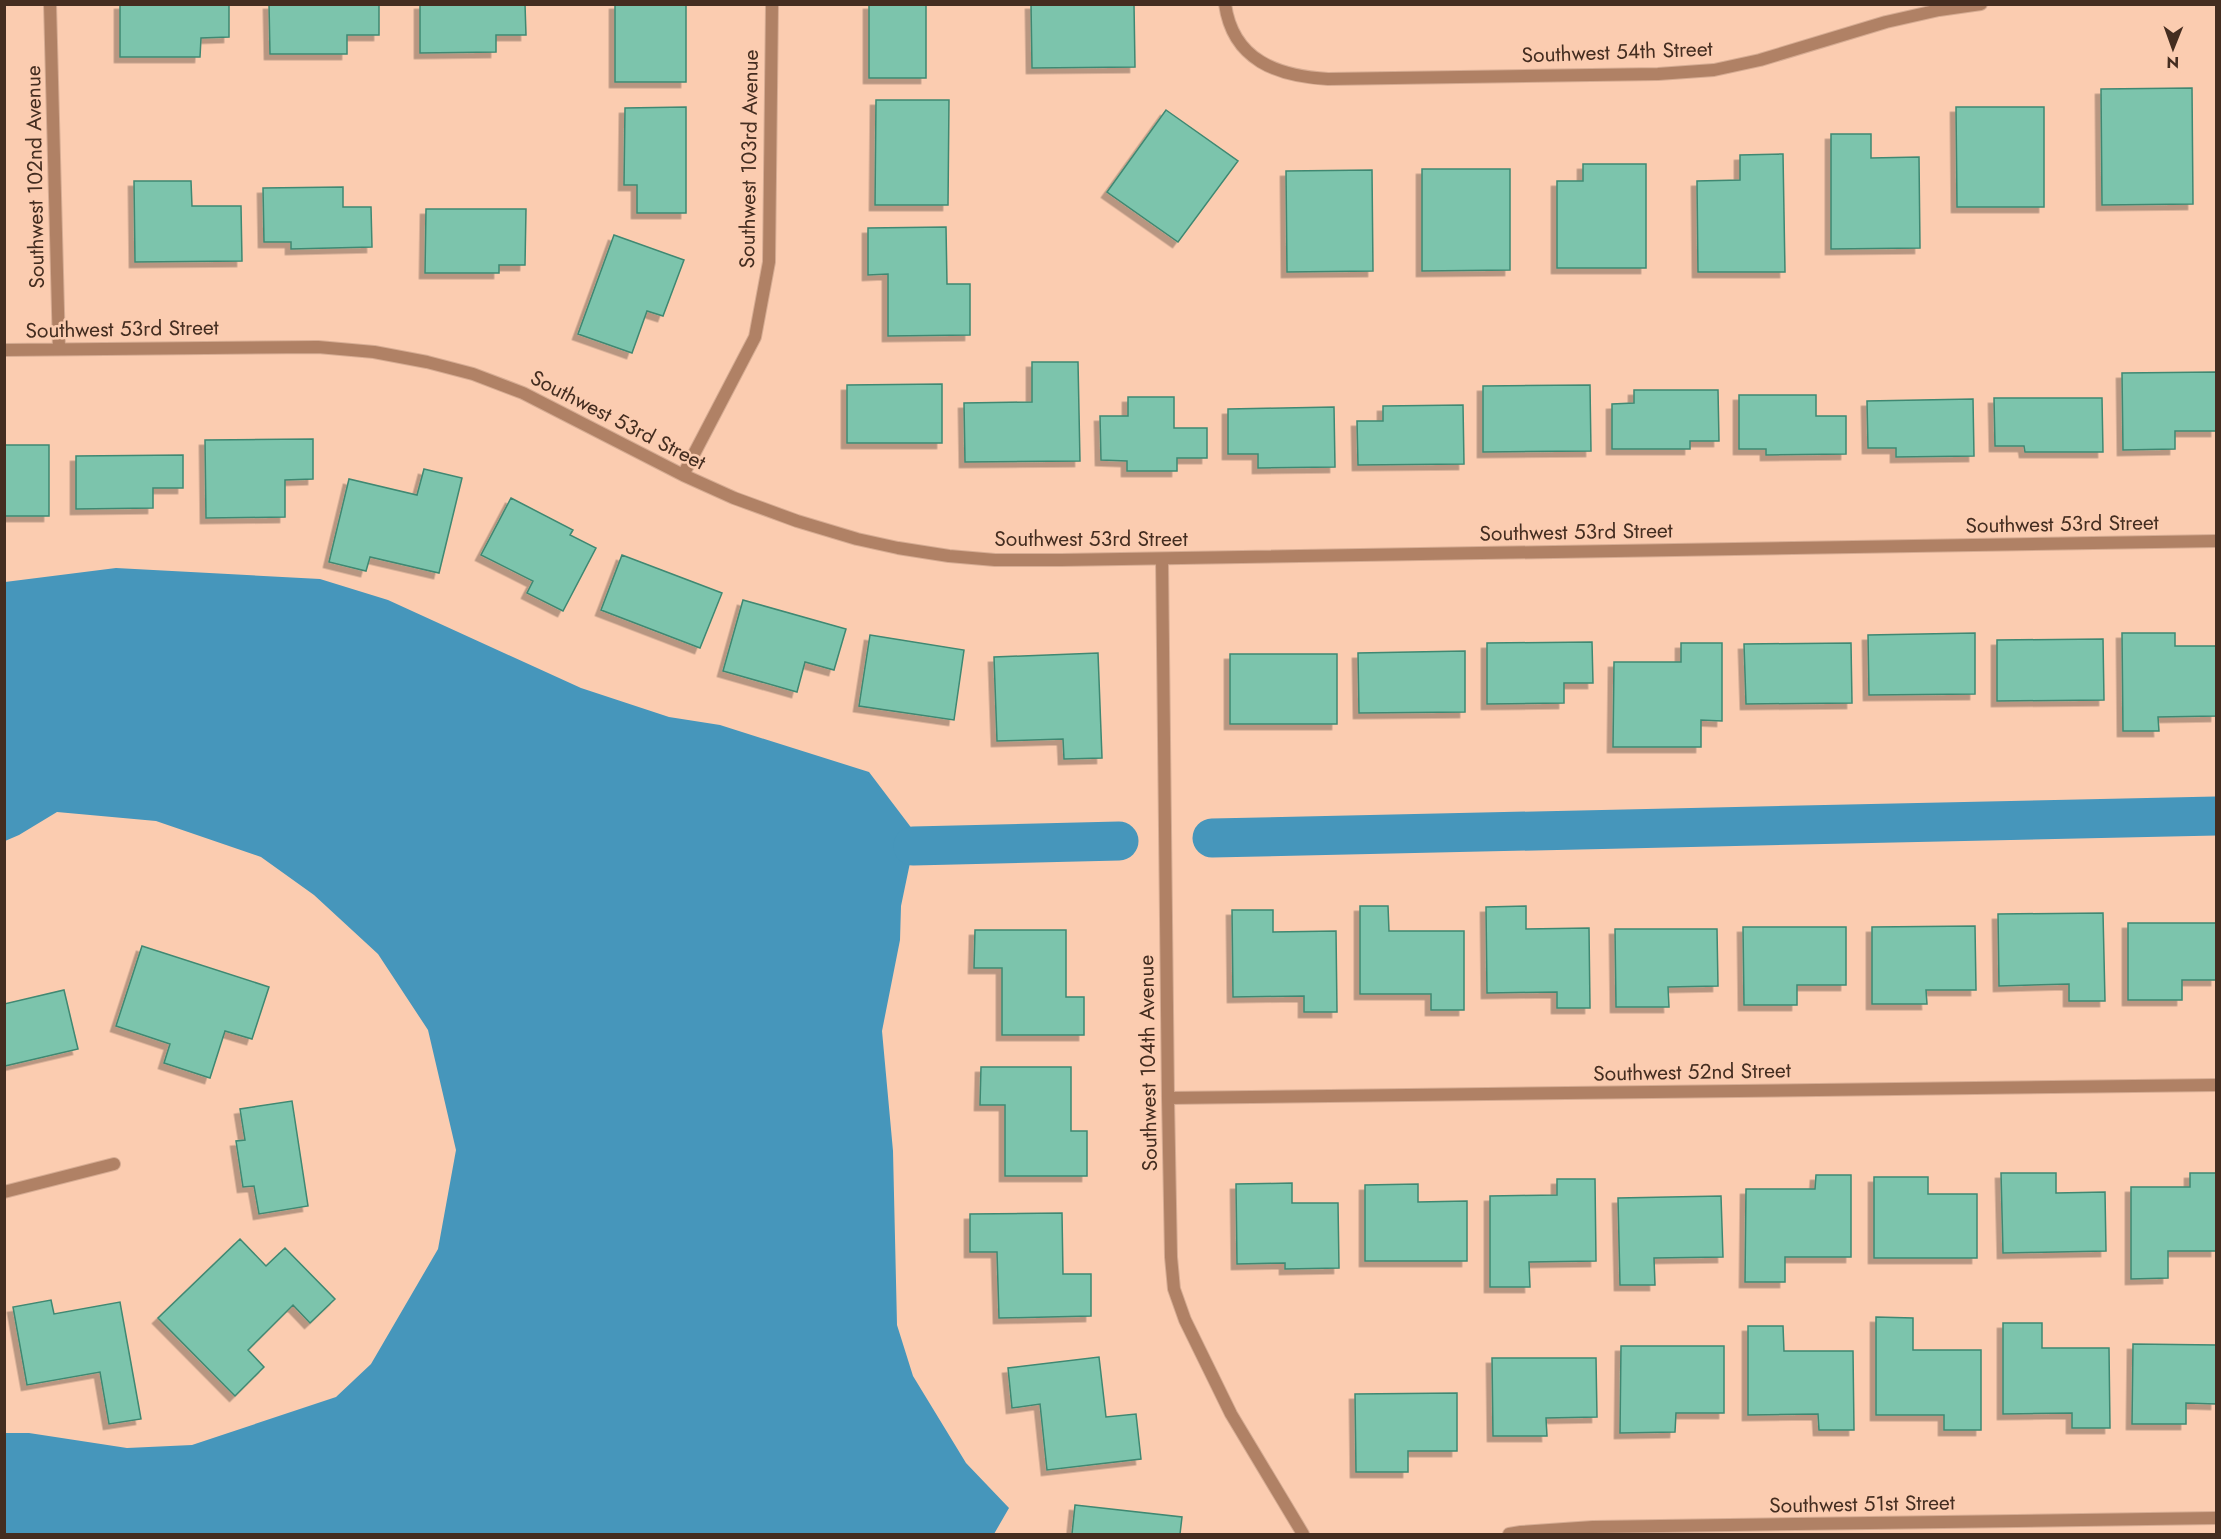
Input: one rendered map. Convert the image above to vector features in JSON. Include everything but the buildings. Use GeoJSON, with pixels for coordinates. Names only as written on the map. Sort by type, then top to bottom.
{"type":"FeatureCollection","features":[{"type":"Feature","properties":{"kind":"street","name":"Southwest 102nd Avenue"},"geometry":{"type":"LineString","coordinates":[[50,4],[59,349]]}},
{"type":"Feature","properties":{"kind":"street","name":"Southwest 103rd Avenue"},"geometry":{"type":"LineString","coordinates":[[683,475],[756,337],[769,262],[772,4]]}},
{"type":"Feature","properties":{"kind":"street","name":"Southwest 54th Street"},"geometry":{"type":"LineString","coordinates":[[1225,4],[1231,30],[1244,49],[1264,65],[1287,74],[1328,79],[1658,74],[1714,70],[1760,60],[1886,22],[1939,10],[1981,4]]}},
{"type":"Feature","properties":{"kind":"street","name":"Southwest 53rd Street"},"geometry":{"type":"LineString","coordinates":[[4,350],[318,348],[374,352],[427,362],[473,374],[523,393],[683,475],[734,498],[797,521],[857,539],[898,548],[995,560],[2217,541]]}},
{"type":"Feature","properties":{"kind":"street","name":"Southwest 104th Avenue"},"geometry":{"type":"LineString","coordinates":[[1162,559],[1168,1098],[1171,1257],[1174,1289],[1195,1340],[1231,1414],[1303,1534]]}},
{"type":"Feature","properties":{"kind":"street","name":"Southwest 52nd Street"},"geometry":{"type":"LineString","coordinates":[[1168,1098],[2217,1084]]}},
{"type":"Feature","properties":{"kind":"street"},"geometry":{"type":"LineString","coordinates":[[4,1192],[114,1164]]}},
{"type":"Feature","properties":{"kind":"street","name":"Southwest 51st Street"},"geometry":{"type":"LineString","coordinates":[[1509,1534],[1593,1527],[2217,1518]]}},
{"type":"Feature","properties":{"kind":"water"},"geometry":{"type":"Polygon","coordinates":[[[116,568],[320,579],[388,600],[581,688],[669,717],[720,725],[869,772],[916,834],[901,906],[900,940],[882,1031],[893,1151],[897,1325],[913,1376],[966,1463],[1009,1508],[994,1534],[5,1534],[5,1433],[29,1433],[127,1448],[192,1445],[336,1397],[371,1364],[438,1249],[456,1150],[428,1030],[378,954],[314,895],[261,857],[156,821],[57,812],[5,841],[5,582],[116,568]]]}},
{"type":"Feature","properties":{"kind":"waterway"},"geometry":{"type":"LineString","coordinates":[[1212,838],[2216,816]]}},
{"type":"Feature","properties":{"kind":"waterway"},"geometry":{"type":"LineString","coordinates":[[913,846],[1119,841]]}}]}
